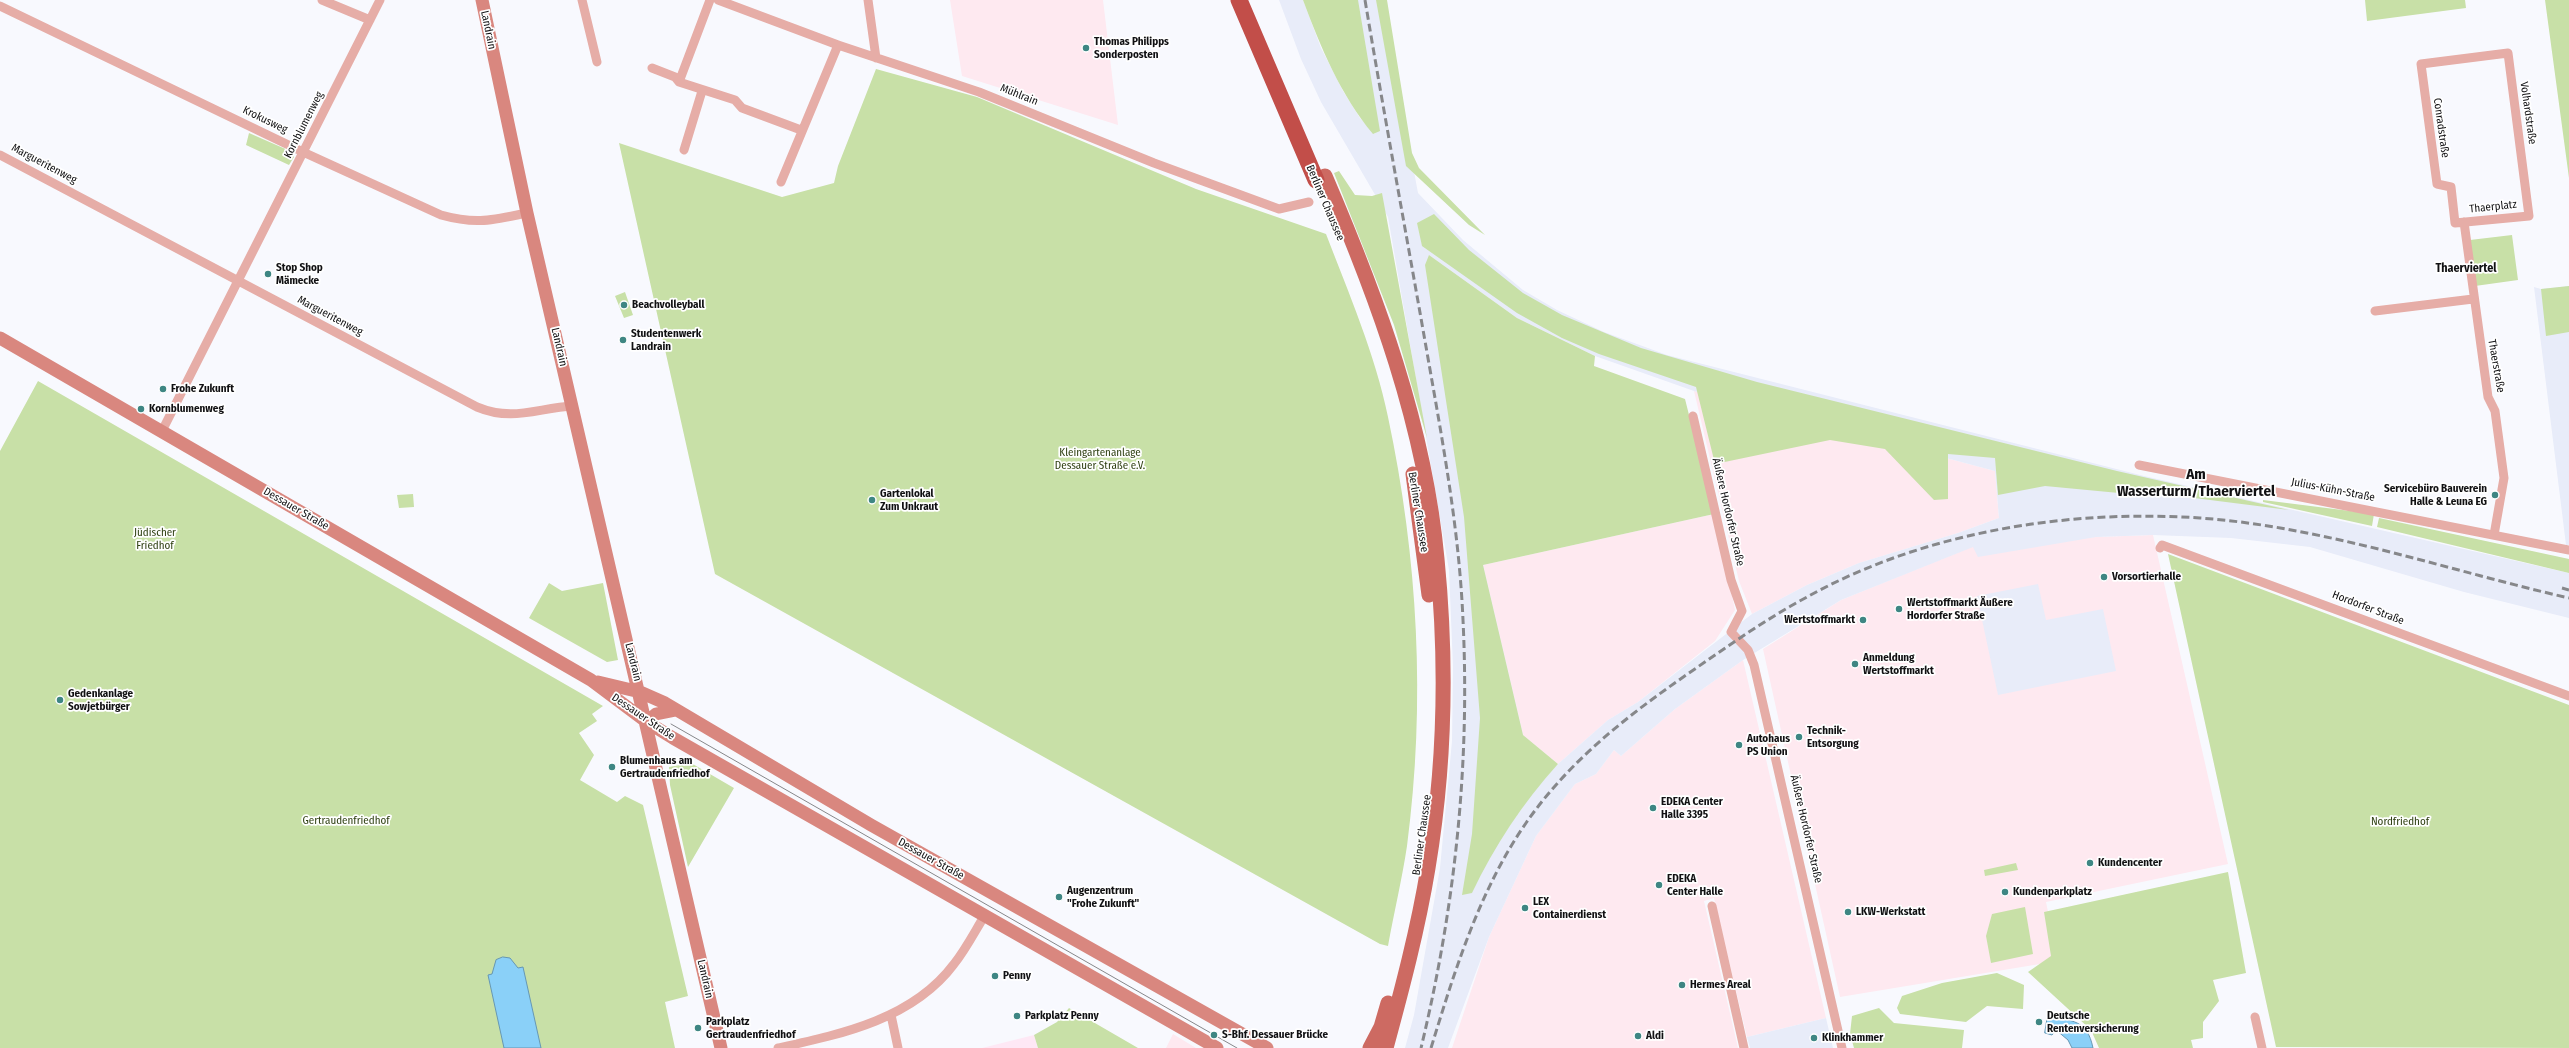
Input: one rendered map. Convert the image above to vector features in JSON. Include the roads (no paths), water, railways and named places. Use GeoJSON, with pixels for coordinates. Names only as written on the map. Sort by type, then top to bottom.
{"type":"FeatureCollection","features":[{"type":"Feature","properties":{"kind":"highway","name":"Berliner Chaussee"},"geometry":{"type":"LineString","coordinates":[[1239,0],[1320,178]]}},
{"type":"Feature","properties":{"kind":"highway","name":"Berliner Chaussee"},"geometry":{"type":"LineString","coordinates":[[1249,0],[1320,178]]}},
{"type":"Feature","properties":{"kind":"main road","name":"Landrain"},"geometry":{"type":"LineString","coordinates":[[482,0],[527,213],[647,722],[721,1048]]}},
{"type":"Feature","properties":{"kind":"main road","name":"Berliner Chaussee"},"geometry":{"type":"LineString","coordinates":[[1320,178],[1363,295],[1398,402],[1417,498],[1432,619],[1432,722],[1423,836],[1411,907],[1389,999],[1381,1027],[1370,1048]]}},
{"type":"Feature","properties":{"kind":"main road","name":"Berliner Chaussee"},"geometry":{"type":"LineString","coordinates":[[1320,178],[1382,320],[1406,402],[1427,495],[1437,557],[1443,672],[1440,763],[1435,816],[1421,903],[1386,1048]]}},
{"type":"Feature","properties":{"kind":"main road","name":"Dessauer Straße"},"geometry":{"type":"LineString","coordinates":[[0,338],[591,680],[647,722],[1217,1048]]}},
{"type":"Feature","properties":{"kind":"main road","name":"Dessauer Straße"},"geometry":{"type":"LineString","coordinates":[[591,680],[640,692],[676,710],[871,825],[1267,1048]]}},
{"type":"Feature","properties":{"kind":"main road"},"geometry":{"type":"LineString","coordinates":[[647,722],[656,714],[676,710]]}},
{"type":"Feature","properties":{"kind":"street"},"geometry":{"type":"LineString","coordinates":[[322,0],[370,20]]}},
{"type":"Feature","properties":{"kind":"street","name":"Kornblumenweg"},"geometry":{"type":"LineString","coordinates":[[162,431],[380,0]]}},
{"type":"Feature","properties":{"kind":"street"},"geometry":{"type":"LineString","coordinates":[[582,0],[597,62]]}},
{"type":"Feature","properties":{"kind":"street"},"geometry":{"type":"LineString","coordinates":[[679,82],[710,0]]}},
{"type":"Feature","properties":{"kind":"street","name":"Mühlrain"},"geometry":{"type":"LineString","coordinates":[[718,0],[876,58],[979,92],[1154,163],[1279,209],[1309,202]]}},
{"type":"Feature","properties":{"kind":"street"},"geometry":{"type":"LineString","coordinates":[[868,0],[876,58]]}},
{"type":"Feature","properties":{"kind":"street","name":"Krokusweg"},"geometry":{"type":"LineString","coordinates":[[0,6],[303,152],[441,215],[464,222],[482,221],[527,213]]}},
{"type":"Feature","properties":{"kind":"street"},"geometry":{"type":"LineString","coordinates":[[781,182],[814,99],[820,92],[838,44]]}},
{"type":"Feature","properties":{"kind":"street","name":"Volhardstraße"},"geometry":{"type":"LineString","coordinates":[[2468,58],[2508,53],[2529,216]]}},
{"type":"Feature","properties":{"kind":"street","name":"Conradstraße"},"geometry":{"type":"LineString","coordinates":[[2464,222],[2455,223],[2451,187],[2438,184],[2421,64],[2468,58]]}},
{"type":"Feature","properties":{"kind":"street"},"geometry":{"type":"LineString","coordinates":[[652,68],[675,77],[679,82],[702,90],[705,89],[734,100],[742,108],[801,130]]}},
{"type":"Feature","properties":{"kind":"street"},"geometry":{"type":"LineString","coordinates":[[684,150],[702,90]]}},
{"type":"Feature","properties":{"kind":"street","name":"Margueritenweg"},"geometry":{"type":"LineString","coordinates":[[0,155],[489,412],[519,415],[573,406]]}},
{"type":"Feature","properties":{"kind":"street","name":"Thaerplatz"},"geometry":{"type":"LineString","coordinates":[[2473,299],[2464,222],[2529,216]]}},
{"type":"Feature","properties":{"kind":"street"},"geometry":{"type":"LineString","coordinates":[[2375,310],[2473,299]]}},
{"type":"Feature","properties":{"kind":"street","name":"Thaerstraße"},"geometry":{"type":"LineString","coordinates":[[2473,299],[2488,397],[2495,411],[2504,478],[2494,534]]}},
{"type":"Feature","properties":{"kind":"street","name":"Äußere Hordorfer Straße"},"geometry":{"type":"LineString","coordinates":[[1693,416],[1731,580],[1742,612],[1731,632],[1748,650],[1754,665],[1842,1048]]}},
{"type":"Feature","properties":{"kind":"street","name":"Julius-Kühn-Straße"},"geometry":{"type":"LineString","coordinates":[[2139,465],[2569,550]]}},
{"type":"Feature","properties":{"kind":"street","name":"Hordorfer Straße"},"geometry":{"type":"LineString","coordinates":[[2160,548],[2162,544],[2569,696]]}},
{"type":"Feature","properties":{"kind":"street"},"geometry":{"type":"LineString","coordinates":[[1712,906],[1744,1048]]}},
{"type":"Feature","properties":{"kind":"street"},"geometry":{"type":"LineString","coordinates":[[778,1048],[845,1032],[891,1015],[914,1001],[946,974],[963,952],[985,915]]}},
{"type":"Feature","properties":{"kind":"street"},"geometry":{"type":"LineString","coordinates":[[891,1015],[898,1048]]}},
{"type":"Feature","properties":{"kind":"street"},"geometry":{"type":"LineString","coordinates":[[2255,1017],[2262,1048]]}},
{"type":"Feature","properties":{"kind":"water"},"geometry":{"type":"Polygon","coordinates":[[[503,957],[510,958],[518,968],[523,967],[541,1048],[504,1048],[488,975],[492,974],[496,960],[503,957]]]}},
{"type":"Feature","properties":{"kind":"water"},"geometry":{"type":"Polygon","coordinates":[[[2048,1015],[2078,1023],[2087,1032],[2093,1048],[2072,1048],[2068,1040],[2056,1030],[2052,1035],[2045,1033],[2048,1015]]]}},
{"type":"Feature","properties":{"kind":"tram line"},"geometry":{"type":"LineString","coordinates":[[671,724],[1237,1048]]}},
{"type":"Feature","properties":{"kind":"railway"},"geometry":{"type":"LineString","coordinates":[[1365,0],[1443,445],[1458,550],[1463,620],[1465,674],[1464,728],[1462,782],[1457,836],[1443,942],[1421,1048]]}},
{"type":"Feature","properties":{"kind":"railway"},"geometry":{"type":"LineString","coordinates":[[1431,1048],[1459,960],[1495,876],[1509,849],[1526,823],[1561,779],[1600,741],[1643,706],[1747,633],[1807,597],[1852,575],[1899,556],[1948,541],[1998,530],[2048,522],[2099,517],[2150,516],[2200,518],[2294,530],[2386,551],[2569,598]]}},
{"type":"Feature","properties":{"kind":"railway"},"geometry":{"type":"LineString","coordinates":[[2562,588],[2569,590]]}},
{"type":"Feature","properties":{"kind":"place","name":"Thomas Philipps Sonderposten"},"geometry":{"type":"Point","coordinates":[1086,48]}},
{"type":"Feature","properties":{"kind":"place","name":"Stop Shop Mämecke"},"geometry":{"type":"Point","coordinates":[268,274]}},
{"type":"Feature","properties":{"kind":"place","name":"Beachvolleyball"},"geometry":{"type":"Point","coordinates":[624,305]}},
{"type":"Feature","properties":{"kind":"place","name":"Studentenwerk Landrain"},"geometry":{"type":"Point","coordinates":[623,340]}},
{"type":"Feature","properties":{"kind":"place","name":"Frohe Zukunft"},"geometry":{"type":"Point","coordinates":[163,389]}},
{"type":"Feature","properties":{"kind":"place","name":"Kornblumenweg"},"geometry":{"type":"Point","coordinates":[141,409]}},
{"type":"Feature","properties":{"kind":"place","name":"Servicebüro Bauverein Halle & Leuna EG"},"geometry":{"type":"Point","coordinates":[2495,495]}},
{"type":"Feature","properties":{"kind":"place","name":"Gartenlokal Zum Unkraut"},"geometry":{"type":"Point","coordinates":[872,500]}},
{"type":"Feature","properties":{"kind":"place","name":"Vorsortierhalle"},"geometry":{"type":"Point","coordinates":[2104,577]}},
{"type":"Feature","properties":{"kind":"place","name":"Wertstoffmarkt Äußere Hordorfer Straße"},"geometry":{"type":"Point","coordinates":[1899,609]}},
{"type":"Feature","properties":{"kind":"place","name":"Wertstoffmarkt"},"geometry":{"type":"Point","coordinates":[1863,620]}},
{"type":"Feature","properties":{"kind":"place","name":"Anmeldung Wertstoffmarkt"},"geometry":{"type":"Point","coordinates":[1855,664]}},
{"type":"Feature","properties":{"kind":"place","name":"Gedenkanlage Sowjetbürger"},"geometry":{"type":"Point","coordinates":[60,700]}},
{"type":"Feature","properties":{"kind":"place","name":"Technik- Entsorgung"},"geometry":{"type":"Point","coordinates":[1799,737]}},
{"type":"Feature","properties":{"kind":"place","name":"Autohaus PS Union"},"geometry":{"type":"Point","coordinates":[1739,745]}},
{"type":"Feature","properties":{"kind":"place","name":"Blumenhaus am Gertraudenfriedhof"},"geometry":{"type":"Point","coordinates":[612,767]}},
{"type":"Feature","properties":{"kind":"place","name":"EDEKA Center Halle 3395"},"geometry":{"type":"Point","coordinates":[1653,808]}},
{"type":"Feature","properties":{"kind":"place","name":"Kundencenter"},"geometry":{"type":"Point","coordinates":[2090,863]}},
{"type":"Feature","properties":{"kind":"place","name":"EDEKA Center Halle"},"geometry":{"type":"Point","coordinates":[1659,885]}},
{"type":"Feature","properties":{"kind":"place","name":"Kundenparkplatz"},"geometry":{"type":"Point","coordinates":[2005,892]}},
{"type":"Feature","properties":{"kind":"place","name":"Augenzentrum \"Frohe Zukunft\""},"geometry":{"type":"Point","coordinates":[1059,897]}},
{"type":"Feature","properties":{"kind":"place","name":"LEX Containerdienst"},"geometry":{"type":"Point","coordinates":[1525,908]}},
{"type":"Feature","properties":{"kind":"place","name":"LKW-Werkstatt"},"geometry":{"type":"Point","coordinates":[1848,912]}},
{"type":"Feature","properties":{"kind":"place","name":"Penny"},"geometry":{"type":"Point","coordinates":[995,976]}},
{"type":"Feature","properties":{"kind":"place","name":"Hermes Areal"},"geometry":{"type":"Point","coordinates":[1682,985]}},
{"type":"Feature","properties":{"kind":"place","name":"Parkplatz Penny"},"geometry":{"type":"Point","coordinates":[1017,1016]}},
{"type":"Feature","properties":{"kind":"place","name":"Deutsche Rentenversicherung"},"geometry":{"type":"Point","coordinates":[2039,1022]}},
{"type":"Feature","properties":{"kind":"place","name":"Parkplatz Gertraudenfriedhof"},"geometry":{"type":"Point","coordinates":[698,1028]}},
{"type":"Feature","properties":{"kind":"place","name":"S-Bhf. Dessauer Brücke"},"geometry":{"type":"Point","coordinates":[1214,1035]}},
{"type":"Feature","properties":{"kind":"place","name":"Aldi"},"geometry":{"type":"Point","coordinates":[1638,1036]}},
{"type":"Feature","properties":{"kind":"place","name":"Klinkhammer"},"geometry":{"type":"Point","coordinates":[1814,1038]}},
{"type":"Feature","properties":{"kind":"district","name":"Thaerviertel"},"geometry":{"type":"Point","coordinates":[2466,269]}},
{"type":"Feature","properties":{"kind":"district","name":"Am Wasserturm/Thaerviertel"},"geometry":{"type":"Point","coordinates":[2196,484]}},
{"type":"Feature","properties":{"kind":"park label","name":"Kleingartenanlage Dessauer Straße e.V."},"geometry":{"type":"Point","coordinates":[1100,459]}},
{"type":"Feature","properties":{"kind":"park label","name":"Jüdischer Friedhof"},"geometry":{"type":"Point","coordinates":[155,539]}},
{"type":"Feature","properties":{"kind":"park label","name":"Gertraudenfriedhof"},"geometry":{"type":"Point","coordinates":[346,821]}},
{"type":"Feature","properties":{"kind":"park label","name":"Nordfriedhof"},"geometry":{"type":"Point","coordinates":[2400,822]}}]}
